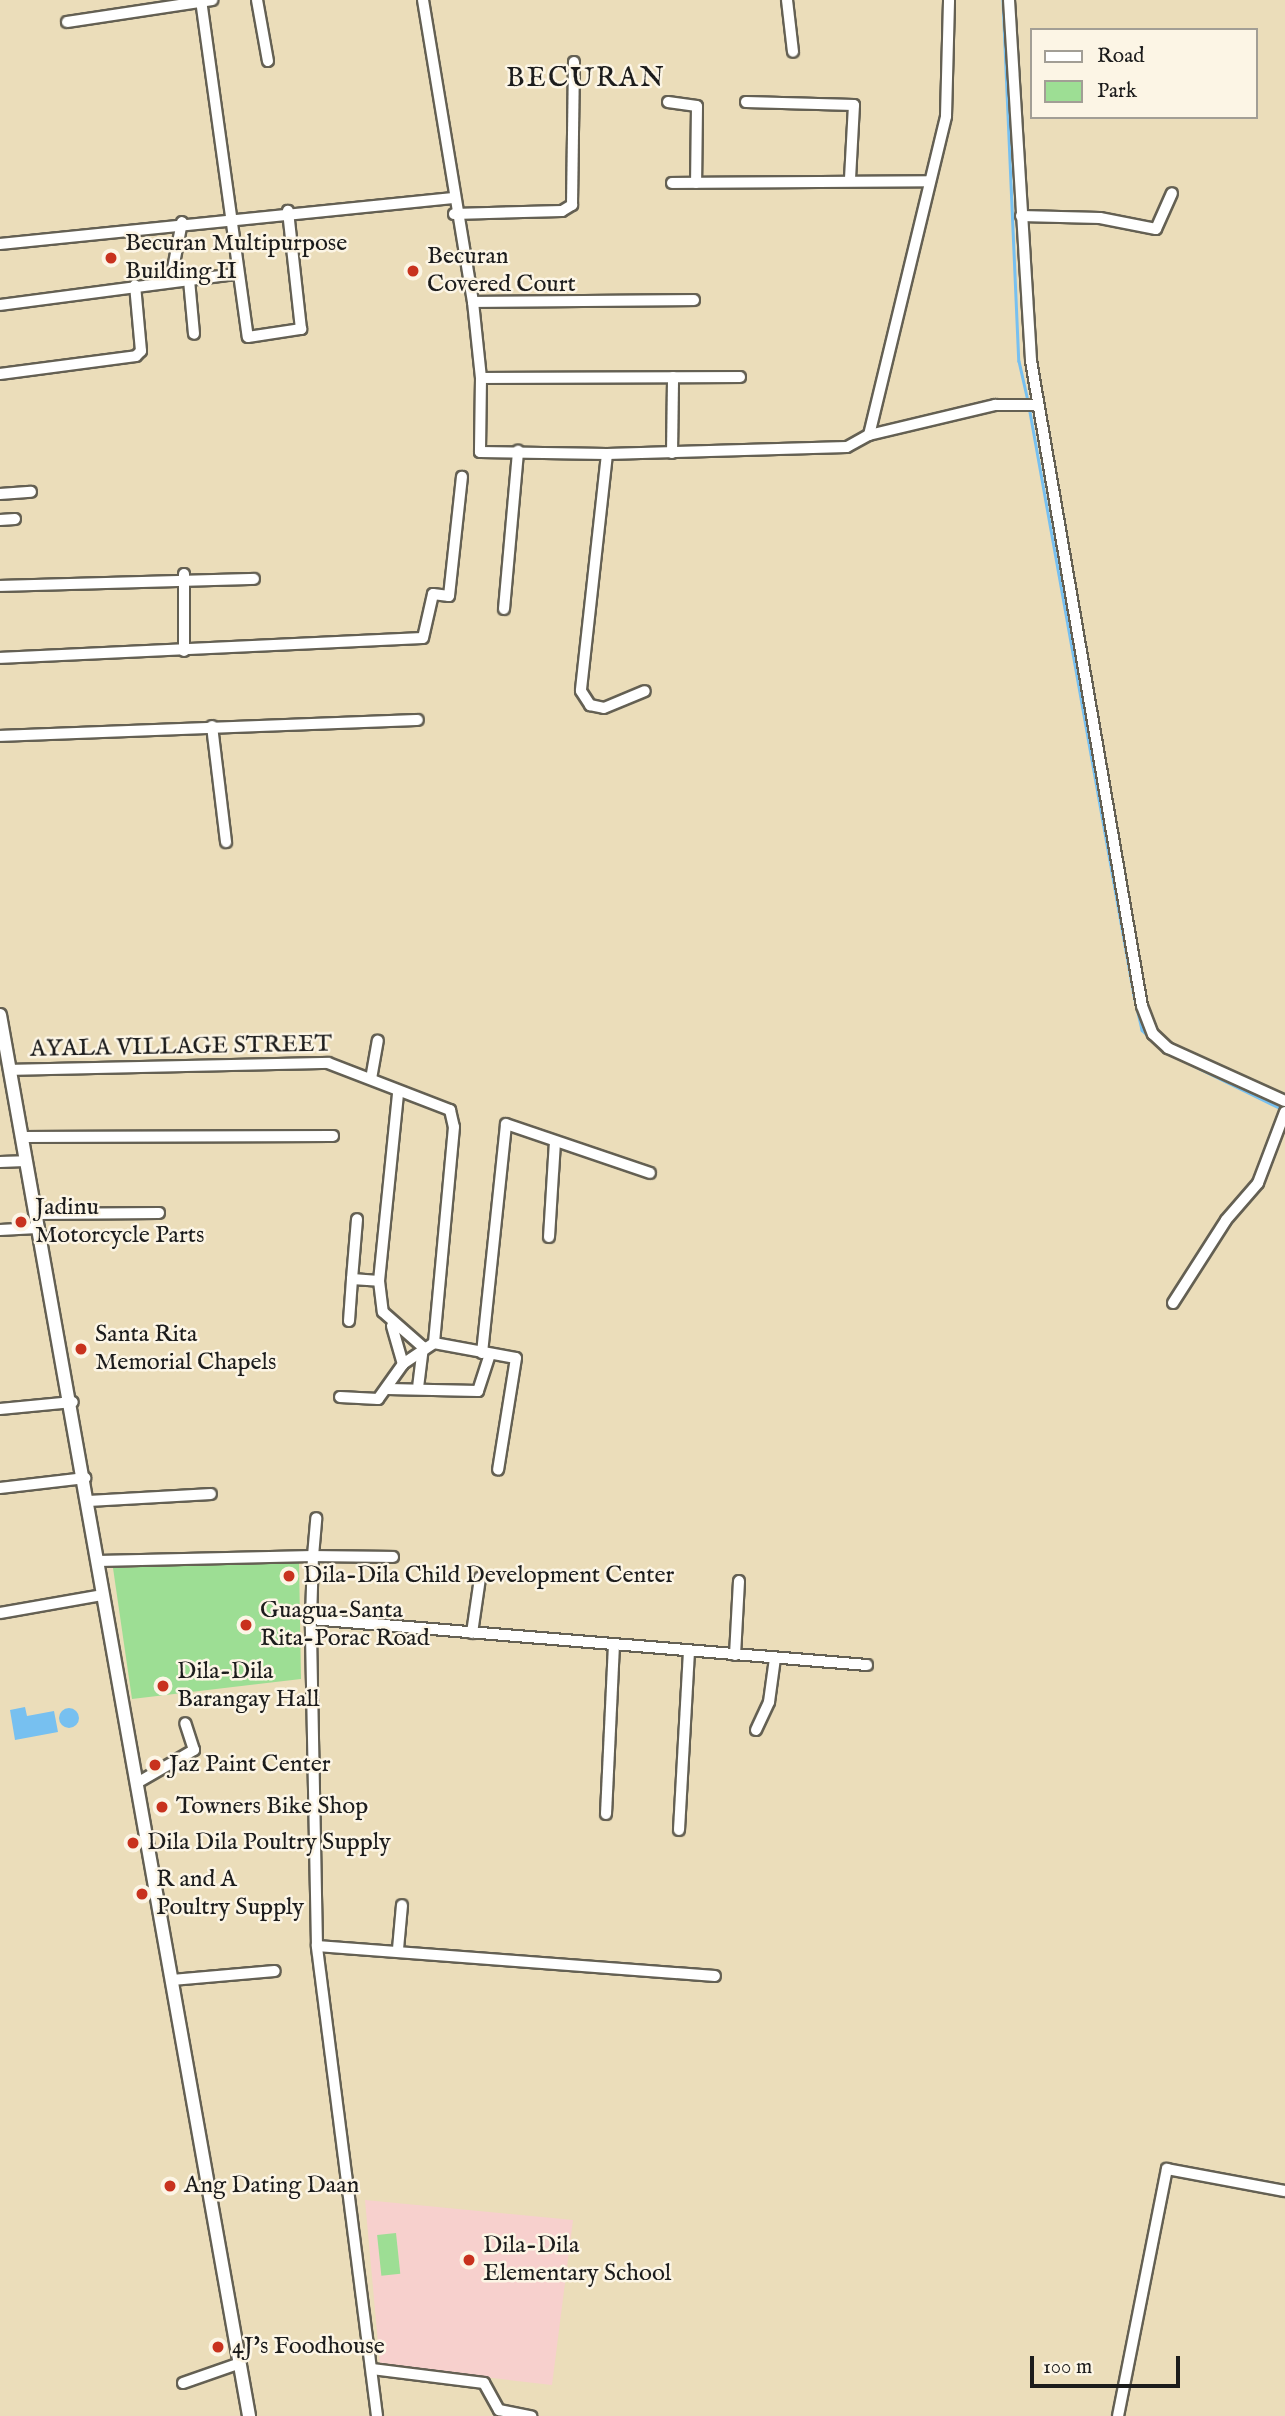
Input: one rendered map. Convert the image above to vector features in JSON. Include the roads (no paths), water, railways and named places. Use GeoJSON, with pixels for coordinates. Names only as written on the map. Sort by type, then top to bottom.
{"type":"FeatureCollection","features":[{"type":"Feature","properties":{"kind":"main road"},"geometry":{"type":"LineString","coordinates":[[0,1016],[37,1228],[72,1402],[103,1595],[249,2416]]}},
{"type":"Feature","properties":{"kind":"street"},"geometry":{"type":"LineString","coordinates":[[257,0],[268,61]]}},
{"type":"Feature","properties":{"kind":"street"},"geometry":{"type":"LineString","coordinates":[[424,0],[451,198],[472,302],[481,378],[480,452],[607,454],[847,447],[869,435],[995,405],[1037,405]]}},
{"type":"Feature","properties":{"kind":"street"},"geometry":{"type":"LineString","coordinates":[[787,0],[793,52]]}},
{"type":"Feature","properties":{"kind":"street"},"geometry":{"type":"LineString","coordinates":[[869,435],[950,91],[948,0]]}},
{"type":"Feature","properties":{"kind":"street"},"geometry":{"type":"LineString","coordinates":[[1009,0],[1021,216],[1037,405],[1147,1025],[1168,1048],[1285,1101]]}},
{"type":"Feature","properties":{"kind":"street"},"geometry":{"type":"LineString","coordinates":[[67,22],[205,1],[245,335],[301,329],[288,211]]}},
{"type":"Feature","properties":{"kind":"street"},"geometry":{"type":"LineString","coordinates":[[454,214],[562,211],[572,205],[574,62]]}},
{"type":"Feature","properties":{"kind":"street"},"geometry":{"type":"LineString","coordinates":[[668,102],[697,106],[696,183]]}},
{"type":"Feature","properties":{"kind":"street"},"geometry":{"type":"LineString","coordinates":[[746,102],[854,105],[850,180]]}},
{"type":"Feature","properties":{"kind":"street"},"geometry":{"type":"LineString","coordinates":[[671,183],[928,181]]}},
{"type":"Feature","properties":{"kind":"street"},"geometry":{"type":"LineString","coordinates":[[1021,216],[1100,218],[1156,229],[1172,192]]}},
{"type":"Feature","properties":{"kind":"street"},"geometry":{"type":"LineString","coordinates":[[0,244],[288,211],[451,198]]}},
{"type":"Feature","properties":{"kind":"street"},"geometry":{"type":"LineString","coordinates":[[171,279],[182,222]]}},
{"type":"Feature","properties":{"kind":"street"},"geometry":{"type":"LineString","coordinates":[[0,305],[171,279],[236,274]]}},
{"type":"Feature","properties":{"kind":"street"},"geometry":{"type":"LineString","coordinates":[[189,279],[194,334]]}},
{"type":"Feature","properties":{"kind":"street"},"geometry":{"type":"LineString","coordinates":[[0,374],[136,356],[141,351],[135,285]]}},
{"type":"Feature","properties":{"kind":"street"},"geometry":{"type":"LineString","coordinates":[[472,302],[694,300]]}},
{"type":"Feature","properties":{"kind":"street"},"geometry":{"type":"LineString","coordinates":[[672,453],[673,377]]}},
{"type":"Feature","properties":{"kind":"street"},"geometry":{"type":"LineString","coordinates":[[481,378],[740,377]]}},
{"type":"Feature","properties":{"kind":"street"},"geometry":{"type":"LineString","coordinates":[[504,609],[518,451]]}},
{"type":"Feature","properties":{"kind":"street"},"geometry":{"type":"LineString","coordinates":[[607,454],[580,691],[590,705],[604,708],[645,691]]}},
{"type":"Feature","properties":{"kind":"street"},"geometry":{"type":"LineString","coordinates":[[0,658],[422,638],[433,594],[449,596],[463,477]]}},
{"type":"Feature","properties":{"kind":"street"},"geometry":{"type":"LineString","coordinates":[[0,494],[31,492]]}},
{"type":"Feature","properties":{"kind":"street"},"geometry":{"type":"LineString","coordinates":[[0,520],[15,519]]}},
{"type":"Feature","properties":{"kind":"street"},"geometry":{"type":"LineString","coordinates":[[184,576],[184,651]]}},
{"type":"Feature","properties":{"kind":"street"},"geometry":{"type":"LineString","coordinates":[[0,586],[184,576],[254,579]]}},
{"type":"Feature","properties":{"kind":"street"},"geometry":{"type":"LineString","coordinates":[[0,736],[418,720]]}},
{"type":"Feature","properties":{"kind":"street"},"geometry":{"type":"LineString","coordinates":[[212,726],[226,842]]}},
{"type":"Feature","properties":{"kind":"street"},"geometry":{"type":"LineString","coordinates":[[371,1079],[378,1041]]}},
{"type":"Feature","properties":{"kind":"street","name":"AYALA VILLAGE STREET"},"geometry":{"type":"LineString","coordinates":[[10,1070],[328,1063],[371,1079],[398,1093],[445,1107],[454,1119],[428,1345],[418,1385]]}},
{"type":"Feature","properties":{"kind":"street"},"geometry":{"type":"LineString","coordinates":[[398,1093],[379,1281],[380,1307],[391,1323],[402,1364]]}},
{"type":"Feature","properties":{"kind":"street"},"geometry":{"type":"LineString","coordinates":[[1173,1303],[1226,1220],[1258,1183],[1284,1113]]}},
{"type":"Feature","properties":{"kind":"street"},"geometry":{"type":"LineString","coordinates":[[388,1390],[418,1385],[480,1390],[486,1354],[506,1124],[650,1172]]}},
{"type":"Feature","properties":{"kind":"street"},"geometry":{"type":"LineString","coordinates":[[21,1137],[333,1136]]}},
{"type":"Feature","properties":{"kind":"street"},"geometry":{"type":"LineString","coordinates":[[549,1237],[555,1142]]}},
{"type":"Feature","properties":{"kind":"street"},"geometry":{"type":"LineString","coordinates":[[0,1161],[25,1161]]}},
{"type":"Feature","properties":{"kind":"street"},"geometry":{"type":"LineString","coordinates":[[35,1214],[159,1213]]}},
{"type":"Feature","properties":{"kind":"street"},"geometry":{"type":"LineString","coordinates":[[349,1321],[357,1219]]}},
{"type":"Feature","properties":{"kind":"street"},"geometry":{"type":"LineString","coordinates":[[0,1230],[37,1228]]}},
{"type":"Feature","properties":{"kind":"street"},"geometry":{"type":"LineString","coordinates":[[352,1279],[379,1281]]}},
{"type":"Feature","properties":{"kind":"street"},"geometry":{"type":"LineString","coordinates":[[391,1323],[428,1345],[516,1358],[498,1470]]}},
{"type":"Feature","properties":{"kind":"street"},"geometry":{"type":"LineString","coordinates":[[340,1397],[374,1401],[388,1390],[402,1364],[428,1345]]}},
{"type":"Feature","properties":{"kind":"street"},"geometry":{"type":"LineString","coordinates":[[0,1409],[72,1402]]}},
{"type":"Feature","properties":{"kind":"street"},"geometry":{"type":"LineString","coordinates":[[0,1488],[85,1478]]}},
{"type":"Feature","properties":{"kind":"street"},"geometry":{"type":"LineString","coordinates":[[89,1502],[211,1494]]}},
{"type":"Feature","properties":{"kind":"street"},"geometry":{"type":"LineString","coordinates":[[316,1518],[312,1619],[317,1946],[377,2416]]}},
{"type":"Feature","properties":{"kind":"street"},"geometry":{"type":"LineString","coordinates":[[98,1561],[313,1556],[393,1558]]}},
{"type":"Feature","properties":{"kind":"street"},"geometry":{"type":"LineString","coordinates":[[472,1633],[480,1578]]}},
{"type":"Feature","properties":{"kind":"street"},"geometry":{"type":"LineString","coordinates":[[735,1655],[739,1581]]}},
{"type":"Feature","properties":{"kind":"street"},"geometry":{"type":"LineString","coordinates":[[0,1613],[103,1595]]}},
{"type":"Feature","properties":{"kind":"street"},"geometry":{"type":"LineString","coordinates":[[312,1619],[867,1665]]}},
{"type":"Feature","properties":{"kind":"street"},"geometry":{"type":"LineString","coordinates":[[606,1814],[614,1645]]}},
{"type":"Feature","properties":{"kind":"street"},"geometry":{"type":"LineString","coordinates":[[680,1830],[689,1651]]}},
{"type":"Feature","properties":{"kind":"street"},"geometry":{"type":"LineString","coordinates":[[756,1730],[769,1702],[775,1658]]}},
{"type":"Feature","properties":{"kind":"street"},"geometry":{"type":"LineString","coordinates":[[137,1783],[194,1750],[185,1723]]}},
{"type":"Feature","properties":{"kind":"street"},"geometry":{"type":"LineString","coordinates":[[398,1949],[402,1905]]}},
{"type":"Feature","properties":{"kind":"street"},"geometry":{"type":"LineString","coordinates":[[317,1946],[398,1949],[715,1976]]}},
{"type":"Feature","properties":{"kind":"street"},"geometry":{"type":"LineString","coordinates":[[172,1980],[275,1970]]}},
{"type":"Feature","properties":{"kind":"street"},"geometry":{"type":"LineString","coordinates":[[1118,2416],[1167,2169],[1285,2191]]}},
{"type":"Feature","properties":{"kind":"street"},"geometry":{"type":"LineString","coordinates":[[183,2383],[240,2363]]}},
{"type":"Feature","properties":{"kind":"street"},"geometry":{"type":"LineString","coordinates":[[372,2369],[484,2382],[499,2410],[531,2416]]}},
{"type":"Feature","properties":{"kind":"water"},"geometry":{"type":"Polygon","coordinates":[[[25,1707],[27,1716],[54,1711],[58,1732],[15,1740],[10,1710],[25,1707]]]}},
{"type":"Feature","properties":{"kind":"water"},"geometry":{"type":"Polygon","coordinates":[[[69,1708],[76,1711],[79,1718],[76,1725],[69,1728],[62,1725],[59,1718],[62,1711],[69,1708]]]}},
{"type":"Feature","properties":{"kind":"waterway"},"geometry":{"type":"LineString","coordinates":[[1003,0],[1019,361],[1028,401]]}},
{"type":"Feature","properties":{"kind":"waterway"},"geometry":{"type":"LineString","coordinates":[[1030,412],[1134,995],[1142,1030],[1166,1052]]}},
{"type":"Feature","properties":{"kind":"waterway"},"geometry":{"type":"LineString","coordinates":[[1178,1058],[1282,1109]]}},
{"type":"Feature","properties":{"kind":"place","name":"Becuran Multipurpose Building II"},"geometry":{"type":"Point","coordinates":[111,258]}},
{"type":"Feature","properties":{"kind":"place","name":"Becuran Covered Court"},"geometry":{"type":"Point","coordinates":[413,271]}},
{"type":"Feature","properties":{"kind":"place","name":"Jadinu Motorcycle Parts"},"geometry":{"type":"Point","coordinates":[21,1222]}},
{"type":"Feature","properties":{"kind":"place","name":"Santa Rita Memorial Chapels"},"geometry":{"type":"Point","coordinates":[81,1349]}},
{"type":"Feature","properties":{"kind":"place","name":"Dila-Dila Child Development Center"},"geometry":{"type":"Point","coordinates":[289,1576]}},
{"type":"Feature","properties":{"kind":"place","name":"Guagua-Santa Rita-Porac Road"},"geometry":{"type":"Point","coordinates":[246,1625]}},
{"type":"Feature","properties":{"kind":"place","name":"Dila-Dila Barangay Hall"},"geometry":{"type":"Point","coordinates":[163,1686]}},
{"type":"Feature","properties":{"kind":"place","name":"Jaz Paint Center"},"geometry":{"type":"Point","coordinates":[155,1765]}},
{"type":"Feature","properties":{"kind":"place","name":"Towners Bike Shop"},"geometry":{"type":"Point","coordinates":[162,1807]}},
{"type":"Feature","properties":{"kind":"place","name":"Dila Dila Poultry Supply"},"geometry":{"type":"Point","coordinates":[133,1843]}},
{"type":"Feature","properties":{"kind":"place","name":"R and A Poultry Supply"},"geometry":{"type":"Point","coordinates":[142,1894]}},
{"type":"Feature","properties":{"kind":"place","name":"Ang Dating Daan"},"geometry":{"type":"Point","coordinates":[170,2186]}},
{"type":"Feature","properties":{"kind":"place","name":"Dila-Dila Elementary School"},"geometry":{"type":"Point","coordinates":[469,2260]}},
{"type":"Feature","properties":{"kind":"place","name":"4J's Foodhouse"},"geometry":{"type":"Point","coordinates":[218,2347]}},
{"type":"Feature","properties":{"kind":"district","name":"BECURAN"},"geometry":{"type":"Point","coordinates":[586,79]}}]}
